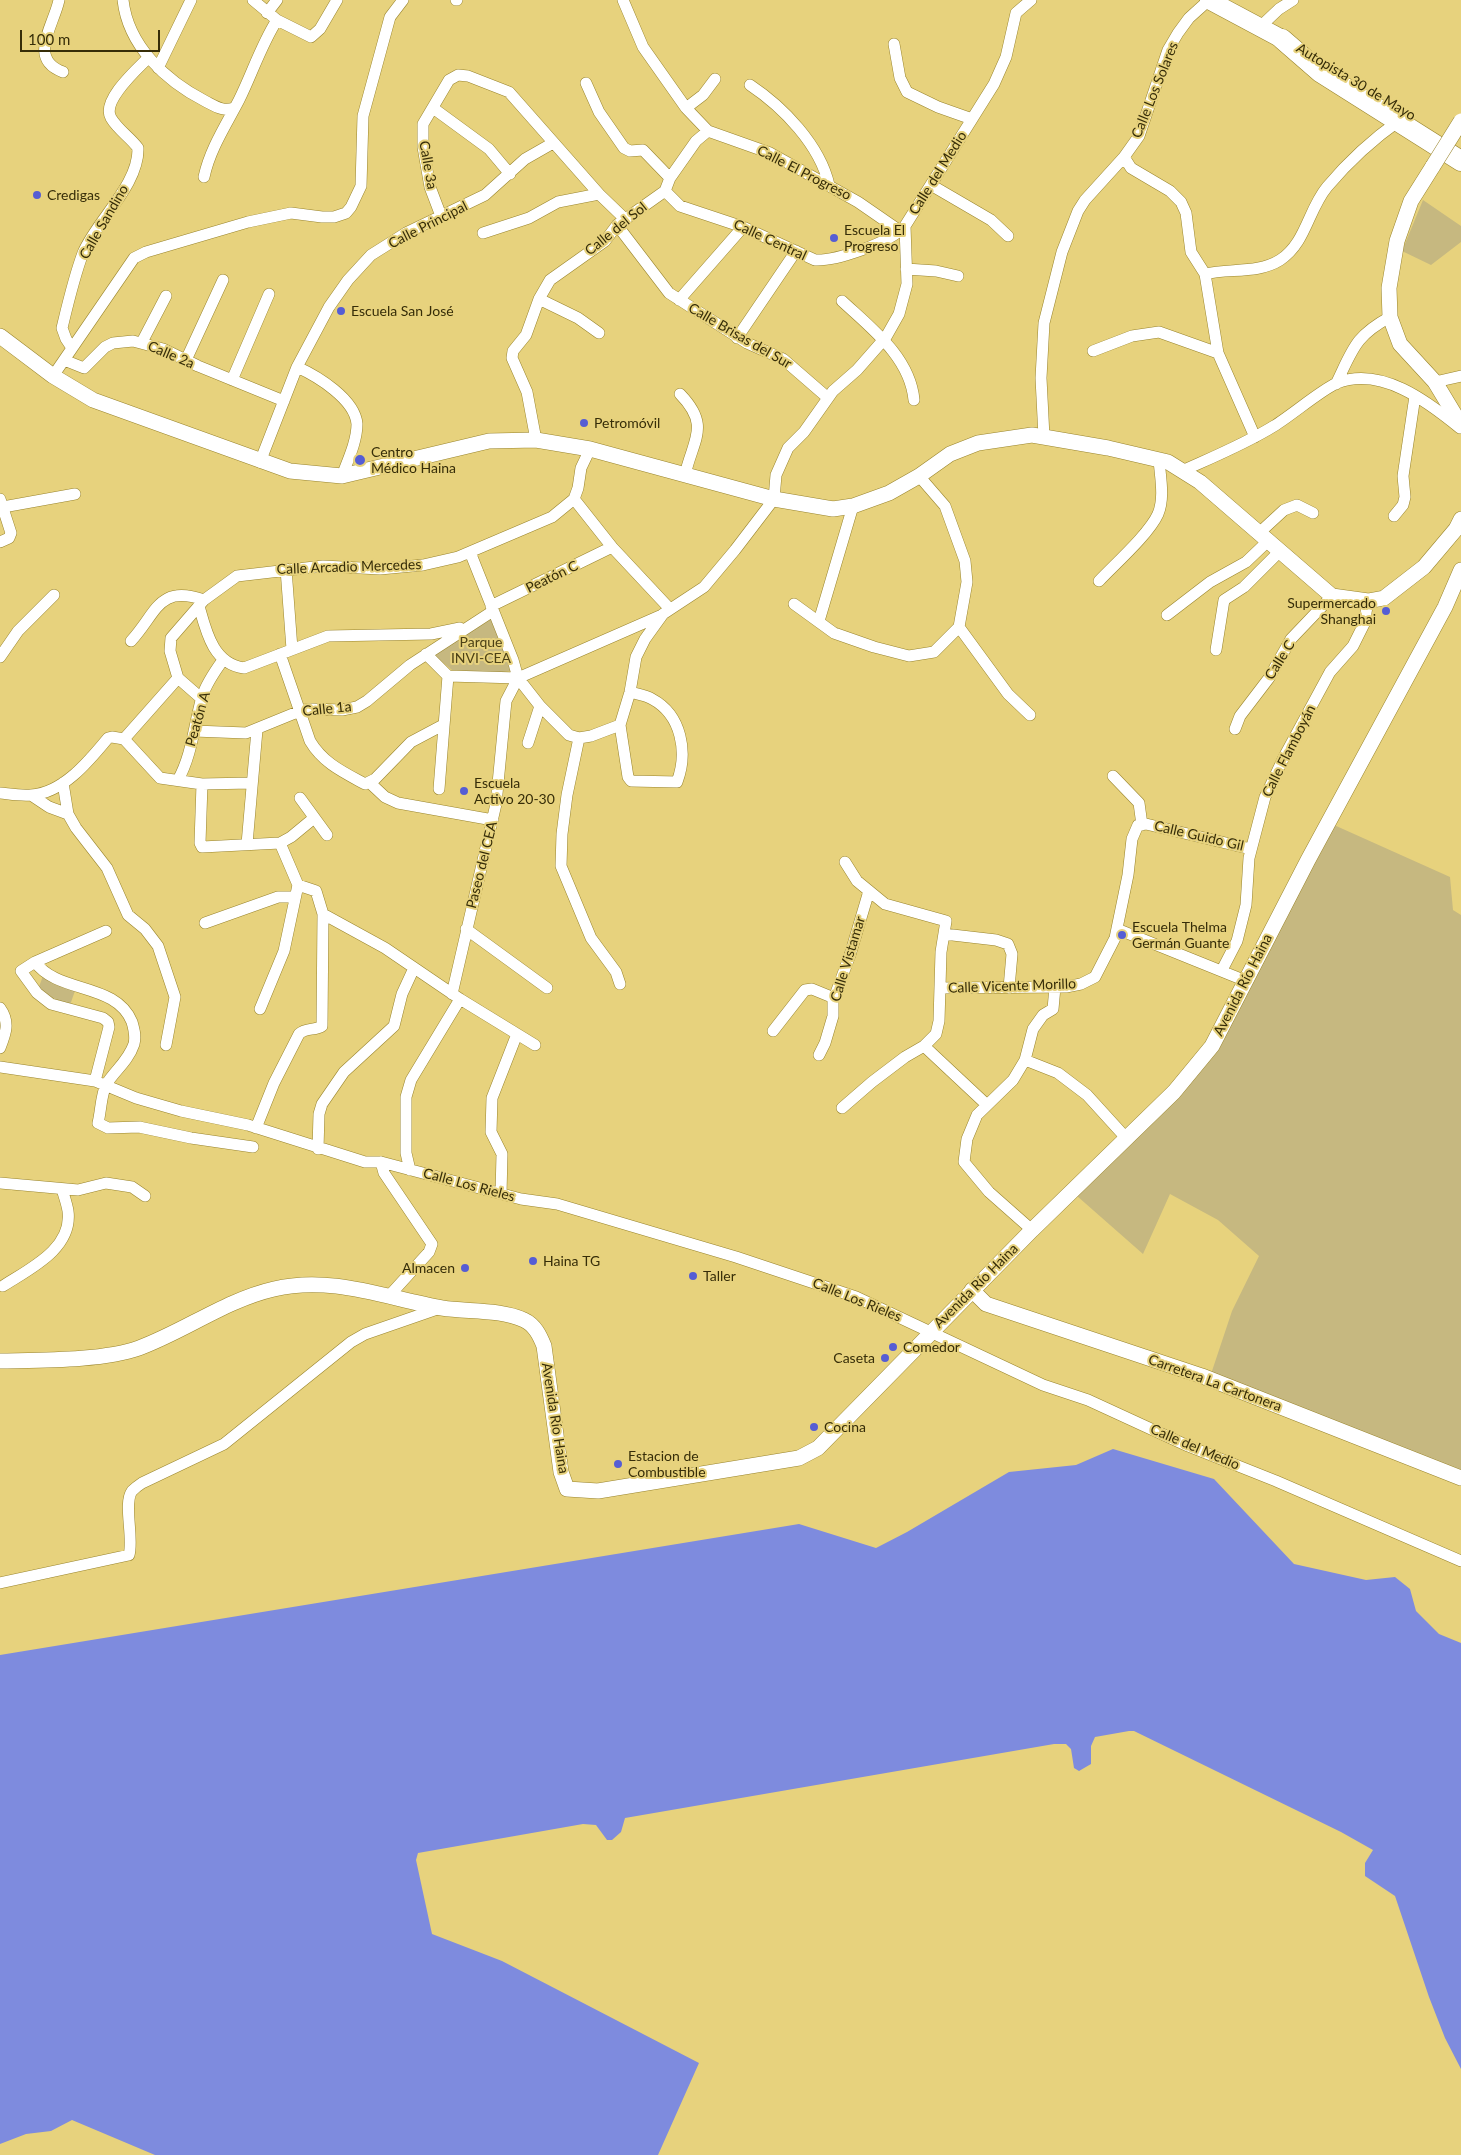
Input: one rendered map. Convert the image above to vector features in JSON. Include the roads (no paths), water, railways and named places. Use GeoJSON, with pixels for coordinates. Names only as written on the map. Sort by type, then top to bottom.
{"type":"FeatureCollection","features":[{"type":"Feature","properties":{"kind":"highway","name":"Autopista 30 de Mayo"},"geometry":{"type":"LineString","coordinates":[[1282,39],[1320,72],[1400,120],[1461,161]]}},
{"type":"Feature","properties":{"kind":"highway","name":"Autopista 30 de Mayo"},"geometry":{"type":"LineString","coordinates":[[1282,39],[1461,145]]}},
{"type":"Feature","properties":{"kind":"main road"},"geometry":{"type":"LineString","coordinates":[[1209,0],[1261,26],[1282,39]]}},
{"type":"Feature","properties":{"kind":"street"},"geometry":{"type":"LineString","coordinates":[[59,0],[45,41],[45,50],[46,60],[51,66],[64,72]]}},
{"type":"Feature","properties":{"kind":"street"},"geometry":{"type":"LineString","coordinates":[[123,0],[127,20],[135,39],[148,58],[158,68],[189,92],[203,100],[221,109],[228,110],[234,108]]}},
{"type":"Feature","properties":{"kind":"street"},"geometry":{"type":"LineString","coordinates":[[158,68],[191,0]]}},
{"type":"Feature","properties":{"kind":"street"},"geometry":{"type":"LineString","coordinates":[[253,0],[267,14],[312,37],[320,29],[337,0]]}},
{"type":"Feature","properties":{"kind":"street"},"geometry":{"type":"LineString","coordinates":[[267,14],[277,0]]}},
{"type":"Feature","properties":{"kind":"street"},"geometry":{"type":"LineString","coordinates":[[53,376],[134,258],[146,252],[257,220],[291,213],[334,217],[346,213],[361,186],[362,116],[390,17],[403,0]]}},
{"type":"Feature","properties":{"kind":"street","name":"Calle El Progreso"},"geometry":{"type":"LineString","coordinates":[[623,0],[644,47],[686,108],[708,131],[770,153],[902,228]]}},
{"type":"Feature","properties":{"kind":"street","name":"Calle del Medio"},"geometry":{"type":"LineString","coordinates":[[774,499],[776,475],[788,448],[804,432],[828,398],[883,341],[899,314],[907,284],[902,228],[994,84],[1006,57],[1016,13],[1031,0]]}},
{"type":"Feature","properties":{"kind":"street","name":"Calle Los Solares"},"geometry":{"type":"LineString","coordinates":[[1044,437],[1042,354],[1048,300],[1062,252],[1078,211],[1100,181],[1124,157],[1139,136],[1168,50],[1189,18],[1209,0]]}},
{"type":"Feature","properties":{"kind":"street"},"geometry":{"type":"LineString","coordinates":[[1261,26],[1279,9],[1293,0]]}},
{"type":"Feature","properties":{"kind":"street"},"geometry":{"type":"LineString","coordinates":[[204,177],[209,156],[277,20]]}},
{"type":"Feature","properties":{"kind":"street"},"geometry":{"type":"LineString","coordinates":[[894,44],[900,78],[906,92],[938,107],[972,119]]}},
{"type":"Feature","properties":{"kind":"street","name":"Calle Sandino"},"geometry":{"type":"LineString","coordinates":[[72,348],[62,328],[84,252],[120,194],[138,157],[138,148],[133,140],[113,121],[108,113],[109,106],[124,84],[148,58]]}},
{"type":"Feature","properties":{"kind":"street","name":"Calle 3a"},"geometry":{"type":"LineString","coordinates":[[441,216],[430,187],[422,147],[423,124],[449,80],[454,76],[468,76]]}},
{"type":"Feature","properties":{"kind":"street","name":"Calle Brisas del Sur"},"geometry":{"type":"LineString","coordinates":[[468,76],[506,89],[599,194],[621,222],[669,293],[737,338],[783,358],[828,398]]}},
{"type":"Feature","properties":{"kind":"street"},"geometry":{"type":"LineString","coordinates":[[686,108],[703,95],[715,79]]}},
{"type":"Feature","properties":{"kind":"street"},"geometry":{"type":"LineString","coordinates":[[586,83],[599,112],[624,148],[630,151],[643,150],[670,178]]}},
{"type":"Feature","properties":{"kind":"street"},"geometry":{"type":"LineString","coordinates":[[750,85],[771,99],[806,141],[826,174],[829,185]]}},
{"type":"Feature","properties":{"kind":"street"},"geometry":{"type":"LineString","coordinates":[[433,108],[490,149],[510,174]]}},
{"type":"Feature","properties":{"kind":"street"},"geometry":{"type":"LineString","coordinates":[[1205,274],[1260,268],[1281,260],[1299,241],[1317,202],[1327,187],[1371,142],[1400,120]]}},
{"type":"Feature","properties":{"kind":"street"},"geometry":{"type":"LineString","coordinates":[[1461,122],[1411,202],[1397,242],[1389,288],[1390,317],[1400,344],[1435,382],[1461,427]]}},
{"type":"Feature","properties":{"kind":"street","name":"Calle del Sol"},"geometry":{"type":"LineString","coordinates":[[536,440],[527,392],[512,358],[513,350],[526,335],[539,299],[550,280],[605,241],[621,222],[664,191],[670,178],[696,141],[708,131]]}},
{"type":"Feature","properties":{"kind":"street","name":"Calle Principal"},"geometry":{"type":"LineString","coordinates":[[260,462],[298,367],[329,307],[348,280],[371,255],[406,233],[486,195],[525,159],[553,143]]}},
{"type":"Feature","properties":{"kind":"street"},"geometry":{"type":"LineString","coordinates":[[1124,157],[1131,168],[1170,191],[1181,202],[1186,213],[1191,252],[1205,274],[1218,354],[1256,437]]}},
{"type":"Feature","properties":{"kind":"street"},"geometry":{"type":"LineString","coordinates":[[931,185],[991,220],[1008,236]]}},
{"type":"Feature","properties":{"kind":"street","name":"Calle Central"},"geometry":{"type":"LineString","coordinates":[[664,191],[680,206],[743,227],[796,251],[808,259],[822,261],[850,253],[902,228]]}},
{"type":"Feature","properties":{"kind":"street"},"geometry":{"type":"LineString","coordinates":[[483,233],[528,218],[558,202],[599,194]]}},
{"type":"Feature","properties":{"kind":"street"},"geometry":{"type":"LineString","coordinates":[[679,300],[743,227]]}},
{"type":"Feature","properties":{"kind":"street"},"geometry":{"type":"LineString","coordinates":[[737,338],[796,251]]}},
{"type":"Feature","properties":{"kind":"street"},"geometry":{"type":"LineString","coordinates":[[906,269],[936,271],[958,276]]}},
{"type":"Feature","properties":{"kind":"street"},"geometry":{"type":"LineString","coordinates":[[186,360],[223,280]]}},
{"type":"Feature","properties":{"kind":"street"},"geometry":{"type":"LineString","coordinates":[[232,380],[269,294]]}},
{"type":"Feature","properties":{"kind":"street"},"geometry":{"type":"LineString","coordinates":[[142,342],[166,296]]}},
{"type":"Feature","properties":{"kind":"street"},"geometry":{"type":"LineString","coordinates":[[539,299],[578,318],[599,332]]}},
{"type":"Feature","properties":{"kind":"street"},"geometry":{"type":"LineString","coordinates":[[842,301],[883,341],[904,365],[910,379],[914,400]]}},
{"type":"Feature","properties":{"kind":"street"},"geometry":{"type":"LineString","coordinates":[[1336,384],[1353,348],[1362,336],[1370,328],[1390,317]]}},
{"type":"Feature","properties":{"kind":"street"},"geometry":{"type":"LineString","coordinates":[[1093,351],[1132,336],[1159,332],[1218,354]]}},
{"type":"Feature","properties":{"kind":"street"},"geometry":{"type":"LineString","coordinates":[[0,336],[53,376],[93,400],[290,472],[342,476],[489,441],[536,440],[590,449],[774,499],[833,509],[853,506],[889,493],[950,454],[978,443],[1032,435],[1108,448],[1168,462],[1200,482],[1332,596],[1368,601],[1384,598],[1424,567],[1456,529],[1461,519]]}},
{"type":"Feature","properties":{"kind":"street","name":"Calle 2a"},"geometry":{"type":"LineString","coordinates":[[64,360],[85,368],[105,347],[113,342],[124,340],[142,342],[163,349],[284,401]]}},
{"type":"Feature","properties":{"kind":"street"},"geometry":{"type":"LineString","coordinates":[[298,367],[322,379],[352,410],[357,423],[355,439],[342,476]]}},
{"type":"Feature","properties":{"kind":"street"},"geometry":{"type":"LineString","coordinates":[[1435,382],[1461,376]]}},
{"type":"Feature","properties":{"kind":"street"},"geometry":{"type":"LineString","coordinates":[[1182,471],[1256,437],[1336,384],[1368,378],[1384,382],[1415,396],[1461,427]]}},
{"type":"Feature","properties":{"kind":"street"},"geometry":{"type":"LineString","coordinates":[[680,394],[691,405],[699,423],[699,433],[685,475]]}},
{"type":"Feature","properties":{"kind":"street"},"geometry":{"type":"LineString","coordinates":[[1394,516],[1403,505],[1405,497],[1403,476],[1415,396]]}},
{"type":"Feature","properties":{"kind":"street"},"geometry":{"type":"LineString","coordinates":[[590,449],[581,468],[578,488],[574,498],[612,547],[667,612]]}},
{"type":"Feature","properties":{"kind":"street"},"geometry":{"type":"LineString","coordinates":[[1099,581],[1130,549],[1158,514],[1161,490],[1159,459]]}},
{"type":"Feature","properties":{"kind":"street"},"geometry":{"type":"LineString","coordinates":[[794,604],[834,633],[874,647],[909,656],[934,652],[959,627],[967,582],[965,560],[946,506],[918,476]]}},
{"type":"Feature","properties":{"kind":"street"},"geometry":{"type":"LineString","coordinates":[[0,542],[9,538],[11,533],[2,503],[74,494]]}},
{"type":"Feature","properties":{"kind":"street","name":"Calle Arcadio Mercedes"},"geometry":{"type":"LineString","coordinates":[[178,678],[169,644],[171,638],[202,603],[237,576],[323,566],[380,569],[423,565],[470,552],[552,517],[574,498]]}},
{"type":"Feature","properties":{"kind":"street"},"geometry":{"type":"LineString","coordinates":[[426,654],[448,676],[518,678],[667,612],[704,587],[774,499]]}},
{"type":"Feature","properties":{"kind":"street"},"geometry":{"type":"LineString","coordinates":[[1167,615],[1210,582],[1246,562],[1284,510],[1297,505],[1313,513]]}},
{"type":"Feature","properties":{"kind":"street"},"geometry":{"type":"LineString","coordinates":[[819,621],[853,506]]}},
{"type":"Feature","properties":{"kind":"street","name":"Peatón C"},"geometry":{"type":"LineString","coordinates":[[492,609],[612,547]]}},
{"type":"Feature","properties":{"kind":"street"},"geometry":{"type":"LineString","coordinates":[[470,552],[518,678],[540,706],[569,736],[579,738],[620,725]]}},
{"type":"Feature","properties":{"kind":"street"},"geometry":{"type":"LineString","coordinates":[[1216,650],[1224,600],[1244,587],[1279,552]]}},
{"type":"Feature","properties":{"kind":"street"},"geometry":{"type":"LineString","coordinates":[[286,569],[292,649]]}},
{"type":"Feature","properties":{"kind":"street","name":"Avenida Río Haina"},"geometry":{"type":"LineString","coordinates":[[0,1361],[116,1354],[139,1348],[242,1300],[274,1289],[326,1284],[442,1308],[509,1316],[525,1320],[538,1332],[544,1346],[561,1472],[567,1489],[582,1492],[598,1491],[799,1458],[818,1448],[1032,1230],[1174,1092],[1212,1046],[1312,852],[1445,607],[1461,570]]}},
{"type":"Feature","properties":{"kind":"street"},"geometry":{"type":"LineString","coordinates":[[0,657],[18,631],[54,595]]}},
{"type":"Feature","properties":{"kind":"street"},"geometry":{"type":"LineString","coordinates":[[130,641],[142,629],[156,606],[173,595],[190,596],[202,603],[212,646],[223,660],[234,667],[244,668],[328,636],[431,634],[467,626]]}},
{"type":"Feature","properties":{"kind":"street","name":"Calle C"},"geometry":{"type":"LineString","coordinates":[[1235,729],[1240,716],[1269,678],[1291,639],[1332,596]]}},
{"type":"Feature","properties":{"kind":"street","name":"Calle Flamboyán"},"geometry":{"type":"LineString","coordinates":[[1222,970],[1237,941],[1246,905],[1251,849],[1265,797],[1330,672],[1353,646],[1364,624],[1368,601]]}},
{"type":"Feature","properties":{"kind":"street","name":"Calle 1a"},"geometry":{"type":"LineString","coordinates":[[194,731],[246,733],[300,711],[310,709],[342,710],[356,707],[367,701],[426,654],[492,609]]}},
{"type":"Feature","properties":{"kind":"street"},"geometry":{"type":"LineString","coordinates":[[630,692],[653,699],[668,714],[678,730],[683,744],[681,770],[677,782],[631,781],[628,777],[620,725],[630,692],[636,658],[646,639],[667,612]]}},
{"type":"Feature","properties":{"kind":"street"},"geometry":{"type":"LineString","coordinates":[[959,627],[1008,694],[1030,715]]}},
{"type":"Feature","properties":{"kind":"street"},"geometry":{"type":"LineString","coordinates":[[280,654],[310,742],[317,753],[329,764],[364,784],[370,783],[411,742],[442,725]]}},
{"type":"Feature","properties":{"kind":"street","name":"Peatón A"},"geometry":{"type":"LineString","coordinates":[[178,780],[184,770],[202,699],[223,660]]}},
{"type":"Feature","properties":{"kind":"street"},"geometry":{"type":"LineString","coordinates":[[439,789],[442,725],[448,676]]}},
{"type":"Feature","properties":{"kind":"street"},"geometry":{"type":"LineString","coordinates":[[124,739],[178,678],[202,699]]}},
{"type":"Feature","properties":{"kind":"street","name":"Paseo del CEA"},"geometry":{"type":"LineString","coordinates":[[410,1170],[406,1153],[406,1098],[412,1080],[456,997],[466,928],[493,820],[506,701],[518,678]]}},
{"type":"Feature","properties":{"kind":"street"},"geometry":{"type":"LineString","coordinates":[[528,743],[540,706]]}},
{"type":"Feature","properties":{"kind":"street"},"geometry":{"type":"LineString","coordinates":[[247,844],[257,730]]}},
{"type":"Feature","properties":{"kind":"street"},"geometry":{"type":"LineString","coordinates":[[0,793],[31,795],[51,791],[64,783],[108,738],[112,737],[124,739],[160,778],[202,784],[251,783]]}},
{"type":"Feature","properties":{"kind":"street"},"geometry":{"type":"LineString","coordinates":[[579,738],[566,795],[561,866],[591,938],[616,972],[620,984]]}},
{"type":"Feature","properties":{"kind":"street"},"geometry":{"type":"LineString","coordinates":[[1113,776],[1139,803],[1144,825]]}},
{"type":"Feature","properties":{"kind":"street"},"geometry":{"type":"LineString","coordinates":[[64,783],[68,814],[107,868],[128,915],[145,929],[158,946],[175,998],[166,1045]]}},
{"type":"Feature","properties":{"kind":"street"},"geometry":{"type":"LineString","coordinates":[[370,783],[384,797],[398,803],[493,820]]}},
{"type":"Feature","properties":{"kind":"street"},"geometry":{"type":"LineString","coordinates":[[202,784],[200,842],[202,847],[280,843],[291,838],[314,818]]}},
{"type":"Feature","properties":{"kind":"street"},"geometry":{"type":"LineString","coordinates":[[31,795],[48,807],[68,814]]}},
{"type":"Feature","properties":{"kind":"street"},"geometry":{"type":"LineString","coordinates":[[300,798],[327,835]]}},
{"type":"Feature","properties":{"kind":"street","name":"Calle Vicente Morillo"},"geometry":{"type":"LineString","coordinates":[[940,988],[1055,987],[1081,984],[1095,978],[1117,930],[1128,875],[1134,830],[1138,825],[1144,825]]}},
{"type":"Feature","properties":{"kind":"street","name":"Calle Guido Gil"},"geometry":{"type":"LineString","coordinates":[[1144,825],[1251,849]]}},
{"type":"Feature","properties":{"kind":"street"},"geometry":{"type":"LineString","coordinates":[[260,1009],[284,951],[298,885],[280,843]]}},
{"type":"Feature","properties":{"kind":"street"},"geometry":{"type":"LineString","coordinates":[[842,1108],[886,1071],[924,1046],[936,1034],[941,952],[946,921],[885,904],[857,881],[845,862]]}},
{"type":"Feature","properties":{"kind":"street"},"geometry":{"type":"LineString","coordinates":[[256,1128],[274,1083],[299,1034],[302,1031],[318,1029],[322,1026],[323,914],[316,891],[298,885]]}},
{"type":"Feature","properties":{"kind":"street","name":"Calle Vistamar"},"geometry":{"type":"LineString","coordinates":[[819,1056],[833,1016],[834,998],[850,955],[869,891]]}},
{"type":"Feature","properties":{"kind":"street"},"geometry":{"type":"LineString","coordinates":[[205,923],[278,897],[295,897]]}},
{"type":"Feature","properties":{"kind":"street"},"geometry":{"type":"LineString","coordinates":[[323,914],[385,948],[456,997],[535,1045]]}},
{"type":"Feature","properties":{"kind":"street"},"geometry":{"type":"LineString","coordinates":[[466,928],[547,988]]}},
{"type":"Feature","properties":{"kind":"street"},"geometry":{"type":"LineString","coordinates":[[1117,930],[1246,980]]}},
{"type":"Feature","properties":{"kind":"street"},"geometry":{"type":"LineString","coordinates":[[106,931],[35,962],[21,971],[37,993],[51,1004],[103,1018],[108,1022],[110,1027],[100,1083],[98,1122],[108,1128],[139,1127],[253,1147]]}},
{"type":"Feature","properties":{"kind":"street"},"geometry":{"type":"LineString","coordinates":[[944,934],[996,940],[1008,944],[1012,954],[1009,988]]}},
{"type":"Feature","properties":{"kind":"street"},"geometry":{"type":"LineString","coordinates":[[35,962],[42,971],[72,985],[104,994],[127,1010],[135,1031],[134,1044],[121,1068],[100,1083]]}},
{"type":"Feature","properties":{"kind":"street"},"geometry":{"type":"LineString","coordinates":[[318,1149],[319,1114],[322,1104],[344,1072],[394,1026],[402,994],[414,968]]}},
{"type":"Feature","properties":{"kind":"street"},"geometry":{"type":"LineString","coordinates":[[1032,1230],[989,1192],[964,1162],[967,1139],[977,1115],[1013,1080],[1025,1060],[1033,1029],[1043,1015],[1053,1009],[1055,987]]}},
{"type":"Feature","properties":{"kind":"street"},"geometry":{"type":"LineString","coordinates":[[773,1031],[805,990],[812,989],[834,998]]}},
{"type":"Feature","properties":{"kind":"street"},"geometry":{"type":"LineString","coordinates":[[0,1008],[5,1015],[7,1032],[0,1048]]}},
{"type":"Feature","properties":{"kind":"street"},"geometry":{"type":"LineString","coordinates":[[501,1194],[502,1154],[491,1132],[492,1098],[516,1034]]}},
{"type":"Feature","properties":{"kind":"street"},"geometry":{"type":"LineString","coordinates":[[924,1046],[987,1105]]}},
{"type":"Feature","properties":{"kind":"street"},"geometry":{"type":"LineString","coordinates":[[1025,1060],[1058,1073],[1087,1095],[1127,1139]]}},
{"type":"Feature","properties":{"kind":"street","name":"Calle Los Rieles"},"geometry":{"type":"LineString","coordinates":[[0,1067],[100,1083],[181,1111],[256,1128],[318,1149],[365,1162],[381,1162],[501,1194],[557,1204],[736,1256],[856,1297],[931,1331]]}},
{"type":"Feature","properties":{"kind":"street"},"geometry":{"type":"LineString","coordinates":[[381,1162],[384,1173],[432,1244],[429,1252],[389,1296]]}},
{"type":"Feature","properties":{"kind":"street"},"geometry":{"type":"LineString","coordinates":[[0,1183],[78,1190],[106,1183],[132,1187],[145,1196]]}},
{"type":"Feature","properties":{"kind":"street"},"geometry":{"type":"LineString","coordinates":[[3,1286],[42,1261],[56,1249],[67,1226],[68,1213],[62,1188]]}},
{"type":"Feature","properties":{"kind":"street","name":"Carretera La Cartonera"},"geometry":{"type":"LineString","coordinates":[[972,1290],[986,1304],[1202,1376],[1461,1478]]}},
{"type":"Feature","properties":{"kind":"street"},"geometry":{"type":"LineString","coordinates":[[0,1583],[129,1555],[132,1544],[129,1504],[131,1492],[142,1483],[224,1444],[352,1342],[366,1334],[442,1308]]}},
{"type":"Feature","properties":{"kind":"street","name":"Calle del Medio"},"geometry":{"type":"LineString","coordinates":[[931,1331],[1043,1385],[1088,1400],[1188,1446],[1276,1481],[1461,1561]]}},
{"type":"Feature","properties":{"kind":"water"},"geometry":{"type":"Polygon","coordinates":[[[1113,1449],[1214,1479],[1294,1564],[1366,1580],[1395,1577],[1410,1589],[1416,1611],[1439,1634],[1461,1643],[1461,2069],[1445,2038],[1429,1997],[1395,1896],[1365,1876],[1365,1863],[1373,1850],[1341,1832],[1134,1731],[1129,1731],[1095,1737],[1091,1746],[1091,1764],[1079,1771],[1074,1768],[1071,1749],[1066,1744],[1054,1744],[625,1818],[621,1832],[612,1840],[607,1840],[596,1825],[583,1824],[418,1853],[416,1860],[432,1934],[502,1961],[699,2063],[658,2155],[155,2155],[72,2120],[51,2131],[26,2134],[0,2144],[0,1655],[799,1524],[876,1548],[1009,1472],[1076,1465],[1113,1449]]]}},
{"type":"Feature","properties":{"kind":"place","name":"Credigas"},"geometry":{"type":"Point","coordinates":[37,195]}},
{"type":"Feature","properties":{"kind":"place","name":"Escuela El Progreso"},"geometry":{"type":"Point","coordinates":[834,238]}},
{"type":"Feature","properties":{"kind":"place","name":"Escuela San José"},"geometry":{"type":"Point","coordinates":[341,311]}},
{"type":"Feature","properties":{"kind":"place","name":"Petromóvil"},"geometry":{"type":"Point","coordinates":[584,423]}},
{"type":"Feature","properties":{"kind":"place","name":"Centro Médico Haina"},"geometry":{"type":"Point","coordinates":[360,460]}},
{"type":"Feature","properties":{"kind":"place","name":"Supermercado Shanghai"},"geometry":{"type":"Point","coordinates":[1386,611]}},
{"type":"Feature","properties":{"kind":"place","name":"Escuela Activo 20-30"},"geometry":{"type":"Point","coordinates":[464,791]}},
{"type":"Feature","properties":{"kind":"place","name":"Escuela Thelma Germán Guante"},"geometry":{"type":"Point","coordinates":[1122,935]}},
{"type":"Feature","properties":{"kind":"place","name":"Haina TG"},"geometry":{"type":"Point","coordinates":[533,1261]}},
{"type":"Feature","properties":{"kind":"place","name":"Almacen"},"geometry":{"type":"Point","coordinates":[465,1268]}},
{"type":"Feature","properties":{"kind":"place","name":"Taller"},"geometry":{"type":"Point","coordinates":[693,1276]}},
{"type":"Feature","properties":{"kind":"place","name":"Comedor"},"geometry":{"type":"Point","coordinates":[893,1347]}},
{"type":"Feature","properties":{"kind":"place","name":"Caseta"},"geometry":{"type":"Point","coordinates":[885,1358]}},
{"type":"Feature","properties":{"kind":"place","name":"Cocina"},"geometry":{"type":"Point","coordinates":[814,1427]}},
{"type":"Feature","properties":{"kind":"place","name":"Estacion de Combustible"},"geometry":{"type":"Point","coordinates":[618,1464]}},
{"type":"Feature","properties":{"kind":"park label","name":"Parque INVI-CEA"},"geometry":{"type":"Point","coordinates":[481,650]}}]}
